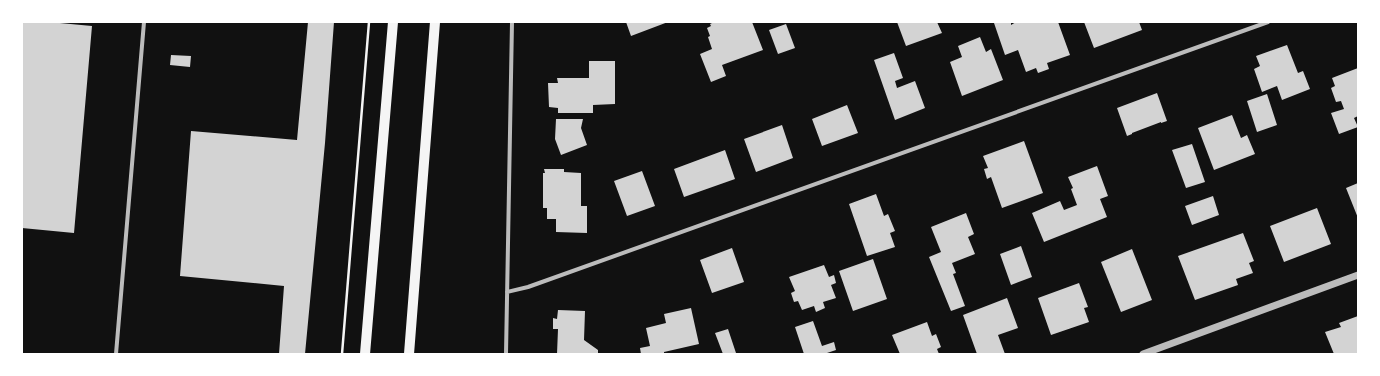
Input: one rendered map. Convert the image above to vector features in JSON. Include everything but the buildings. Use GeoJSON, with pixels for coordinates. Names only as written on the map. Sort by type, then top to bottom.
{"type":"FeatureCollection","features":[{"type":"Feature","properties":{"kind":"main road"},"geometry":{"type":"LineString","coordinates":[[365,354],[393,22]]}},
{"type":"Feature","properties":{"kind":"main road"},"geometry":{"type":"LineString","coordinates":[[409,354],[435,22]]}},
{"type":"Feature","properties":{"kind":"street"},"geometry":{"type":"LineString","coordinates":[[116,354],[144,22]]}},
{"type":"Feature","properties":{"kind":"street"},"geometry":{"type":"LineString","coordinates":[[506,354],[512,22]]}},
{"type":"Feature","properties":{"kind":"street"},"geometry":{"type":"LineString","coordinates":[[507,292],[528,287],[1268,22]]}},
{"type":"Feature","properties":{"kind":"street"},"geometry":{"type":"LineString","coordinates":[[1142,354],[1358,275]]}},
{"type":"Feature","properties":{"kind":"path"},"geometry":{"type":"LineString","coordinates":[[342,354],[369,22]]}}]}
